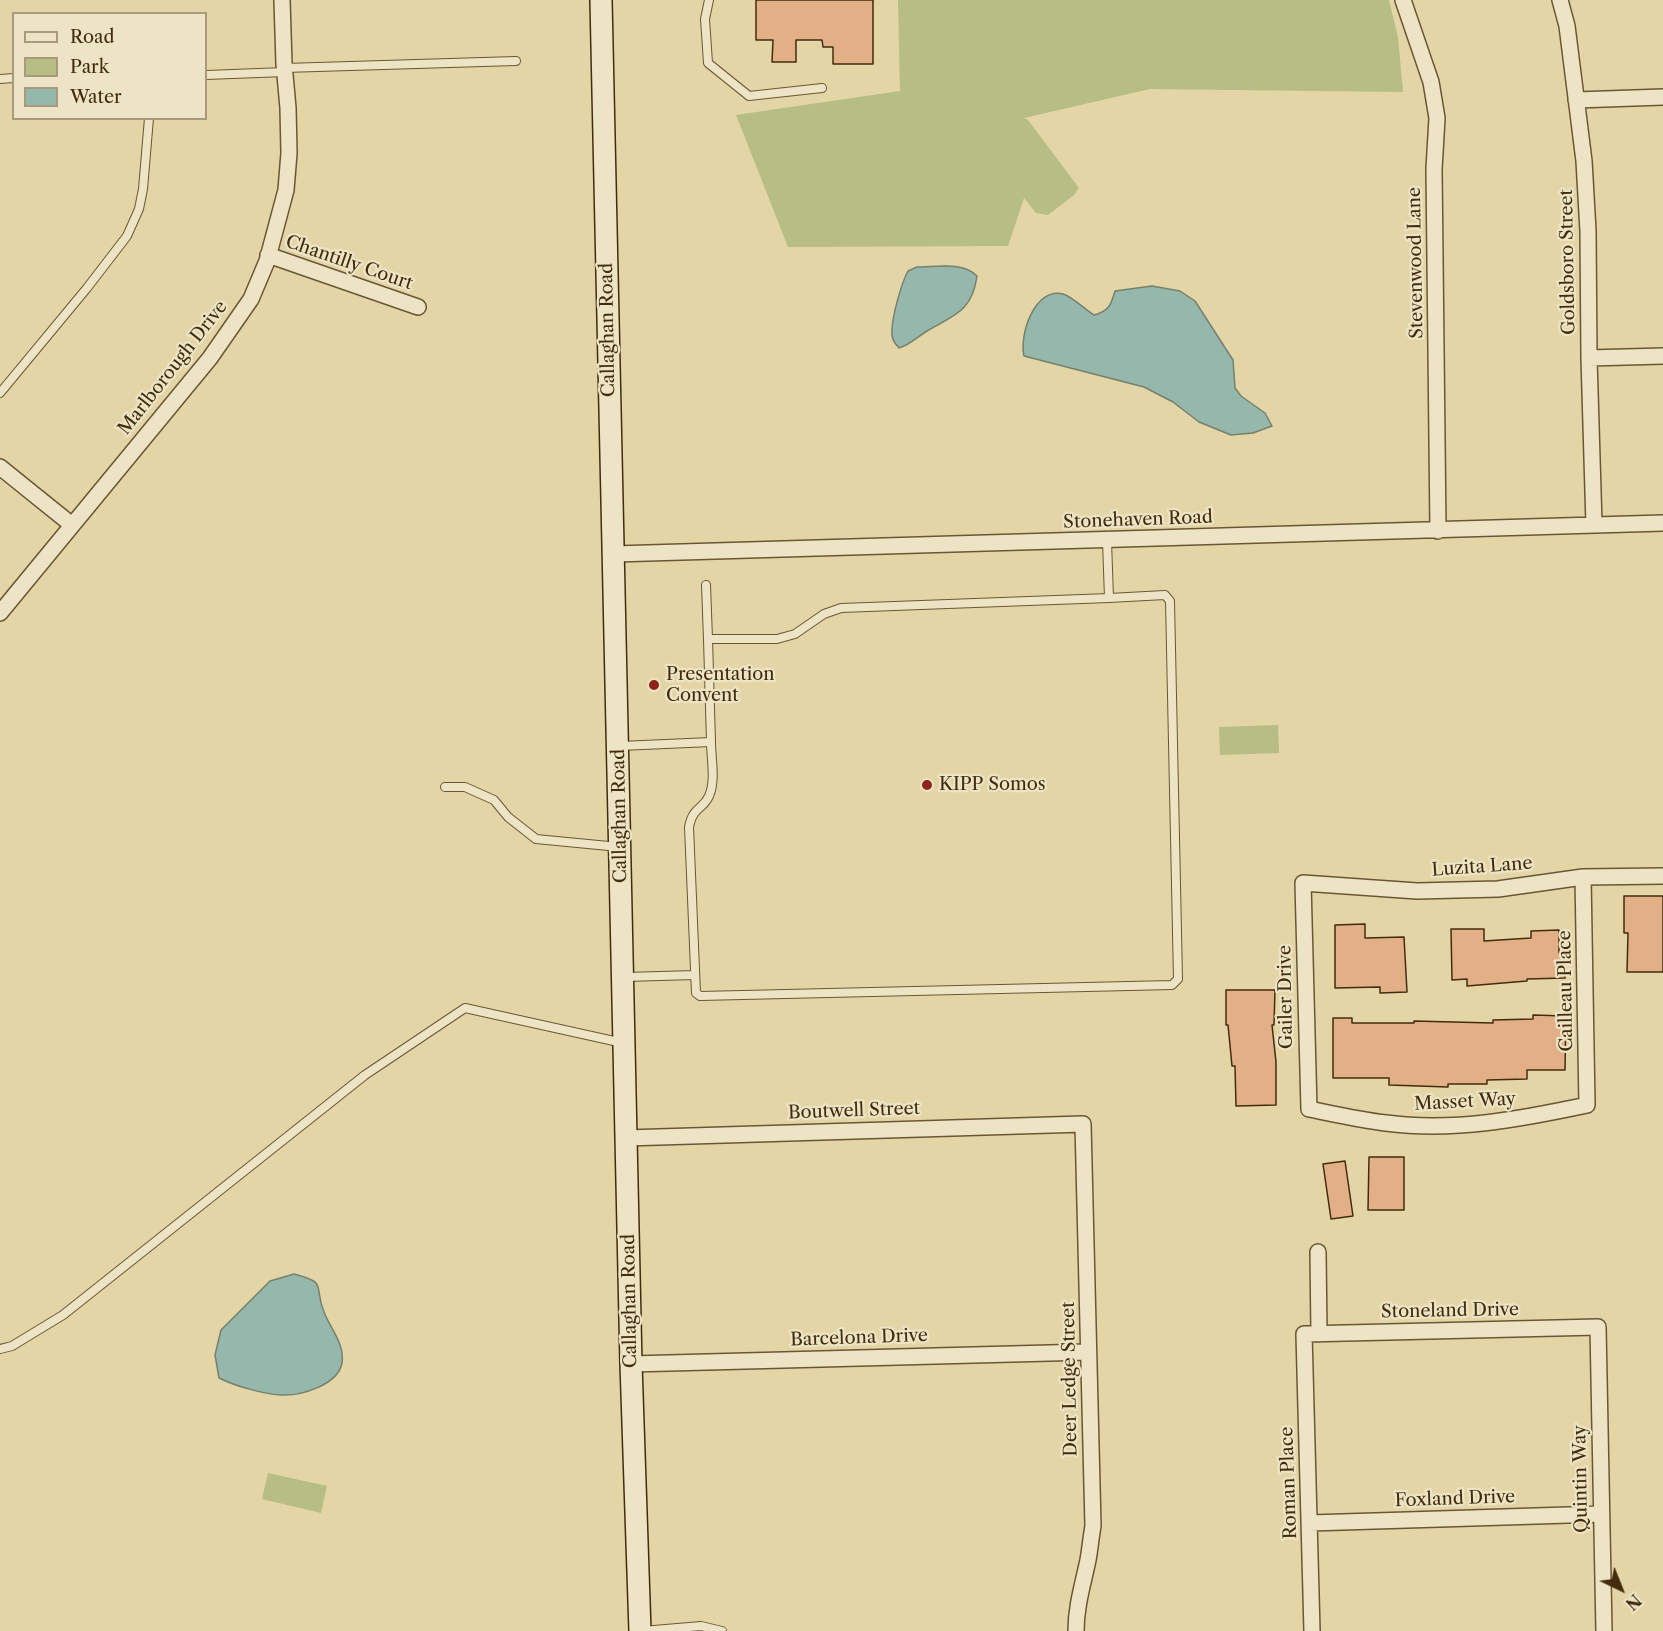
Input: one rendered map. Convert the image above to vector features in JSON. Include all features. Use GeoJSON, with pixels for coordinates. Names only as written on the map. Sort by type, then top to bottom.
{"type":"FeatureCollection","features":[{"type":"Feature","properties":{"kind":"main road","name":"Callaghan Road"},"geometry":{"type":"LineString","coordinates":[[601,0],[631,1364],[640,1631]]}},
{"type":"Feature","properties":{"kind":"street","name":"Marlborough Drive"},"geometry":{"type":"LineString","coordinates":[[0,613],[210,358],[251,299],[279,223],[286,190],[289,153],[282,0]]}},
{"type":"Feature","properties":{"kind":"street","name":"Stevenwood Lane"},"geometry":{"type":"LineString","coordinates":[[1403,0],[1431,82],[1437,118],[1434,169],[1438,531]]}},
{"type":"Feature","properties":{"kind":"street","name":"Goldsboro Street"},"geometry":{"type":"LineString","coordinates":[[1560,0],[1567,26],[1584,161],[1588,231],[1594,525]]}},
{"type":"Feature","properties":{"kind":"street"},"geometry":{"type":"LineString","coordinates":[[1576,100],[1663,97]]}},
{"type":"Feature","properties":{"kind":"street","name":"Chantilly Court"},"geometry":{"type":"LineString","coordinates":[[268,255],[418,307]]}},
{"type":"Feature","properties":{"kind":"street"},"geometry":{"type":"LineString","coordinates":[[1589,358],[1663,357]]}},
{"type":"Feature","properties":{"kind":"street"},"geometry":{"type":"LineString","coordinates":[[0,466],[72,525]]}},
{"type":"Feature","properties":{"kind":"street","name":"Stonehaven Road"},"geometry":{"type":"LineString","coordinates":[[614,554],[1663,523]]}},
{"type":"Feature","properties":{"kind":"street","name":"Luzita Lane"},"geometry":{"type":"LineString","coordinates":[[1303,883],[1417,891],[1498,889],[1583,878],[1663,876]]}},
{"type":"Feature","properties":{"kind":"street","name":"Cailleau Place"},"geometry":{"type":"LineString","coordinates":[[1583,878],[1587,1105]]}},
{"type":"Feature","properties":{"kind":"street","name":"Gailer Drive"},"geometry":{"type":"LineString","coordinates":[[1303,883],[1309,1109]]}},
{"type":"Feature","properties":{"kind":"street","name":"Masset Way"},"geometry":{"type":"LineString","coordinates":[[1309,1109],[1386,1124],[1438,1127],[1496,1123],[1587,1105]]}},
{"type":"Feature","properties":{"kind":"street","name":"Boutwell Street"},"geometry":{"type":"LineString","coordinates":[[626,1138],[1083,1124]]}},
{"type":"Feature","properties":{"kind":"street","name":"Deer Ledge Street"},"geometry":{"type":"LineString","coordinates":[[1076,1631],[1081,1584],[1088,1560],[1093,1526],[1083,1124]]}},
{"type":"Feature","properties":{"kind":"street","name":"Roman Place"},"geometry":{"type":"LineString","coordinates":[[1312,1631],[1311,1334],[1318,1252]]}},
{"type":"Feature","properties":{"kind":"street","name":"Stoneland Drive"},"geometry":{"type":"LineString","coordinates":[[1311,1334],[1598,1327]]}},
{"type":"Feature","properties":{"kind":"street","name":"Quintin Way"},"geometry":{"type":"LineString","coordinates":[[1598,1327],[1604,1631]]}},
{"type":"Feature","properties":{"kind":"street","name":"Barcelona Drive"},"geometry":{"type":"LineString","coordinates":[[631,1364],[1088,1352]]}},
{"type":"Feature","properties":{"kind":"street","name":"Foxland Drive"},"geometry":{"type":"LineString","coordinates":[[1310,1523],[1601,1514]]}},
{"type":"Feature","properties":{"kind":"lane"},"geometry":{"type":"LineString","coordinates":[[709,0],[705,19],[708,63],[749,96],[822,88]]}},
{"type":"Feature","properties":{"kind":"lane"},"geometry":{"type":"LineString","coordinates":[[207,75],[516,61]]}},
{"type":"Feature","properties":{"kind":"lane"},"geometry":{"type":"LineString","coordinates":[[0,393],[127,236],[139,209],[143,189],[149,120]]}},
{"type":"Feature","properties":{"kind":"lane"},"geometry":{"type":"LineString","coordinates":[[1107,541],[1109,598]]}},
{"type":"Feature","properties":{"kind":"lane"},"geometry":{"type":"LineString","coordinates":[[706,585],[712,783],[709,797],[692,815],[689,827],[696,993],[700,996],[1172,985],[1178,980],[1170,601],[1165,596],[841,608],[824,614],[795,634],[777,639],[708,639]]}},
{"type":"Feature","properties":{"kind":"lane"},"geometry":{"type":"LineString","coordinates":[[618,746],[711,742]]}},
{"type":"Feature","properties":{"kind":"lane"},"geometry":{"type":"LineString","coordinates":[[445,787],[465,787],[494,800],[508,817],[536,839],[620,848]]}},
{"type":"Feature","properties":{"kind":"lane"},"geometry":{"type":"LineString","coordinates":[[623,977],[695,975]]}},
{"type":"Feature","properties":{"kind":"lane"},"geometry":{"type":"LineString","coordinates":[[0,1349],[12,1346],[63,1315],[365,1075],[465,1008],[624,1043]]}},
{"type":"Feature","properties":{"kind":"lane"},"geometry":{"type":"LineString","coordinates":[[640,1631],[693,1626],[722,1631]]}},
{"type":"Feature","properties":{"kind":"green space"},"geometry":{"type":"Polygon","coordinates":[[[898,0],[1389,0],[1398,37],[1403,92],[1150,89],[1024,118],[1028,120],[1079,188],[1074,195],[1048,215],[1036,213],[1024,198],[1008,246],[788,247],[736,115],[900,91],[898,0]]]}},
{"type":"Feature","properties":{"kind":"green space"},"geometry":{"type":"Polygon","coordinates":[[[1278,725],[1279,753],[1220,755],[1219,727],[1278,725]]]}},
{"type":"Feature","properties":{"kind":"green space"},"geometry":{"type":"Polygon","coordinates":[[[268,1473],[327,1486],[321,1513],[262,1499],[268,1473]]]}},
{"type":"Feature","properties":{"kind":"water"},"geometry":{"type":"Polygon","coordinates":[[[917,267],[964,268],[977,276],[975,288],[971,298],[960,311],[899,348],[892,334],[895,309],[908,271],[917,267]]]}},
{"type":"Feature","properties":{"kind":"water"},"geometry":{"type":"Polygon","coordinates":[[[1152,286],[1180,291],[1195,301],[1233,360],[1235,388],[1241,396],[1265,413],[1272,426],[1253,433],[1231,435],[1199,422],[1173,402],[1144,387],[1024,356],[1026,326],[1037,305],[1044,298],[1053,294],[1066,295],[1094,315],[1109,307],[1115,291],[1152,286]]]}},
{"type":"Feature","properties":{"kind":"water"},"geometry":{"type":"Polygon","coordinates":[[[294,1274],[312,1280],[318,1287],[324,1312],[341,1349],[342,1363],[339,1371],[318,1388],[289,1395],[258,1391],[219,1378],[215,1355],[221,1330],[270,1281],[294,1274]]]}},
{"type":"Feature","properties":{"kind":"building"},"geometry":{"type":"Polygon","coordinates":[[[756,0],[873,0],[873,64],[833,64],[833,47],[823,47],[822,40],[796,40],[796,62],[772,62],[773,40],[756,40],[756,0]]]}},
{"type":"Feature","properties":{"kind":"building"},"geometry":{"type":"Polygon","coordinates":[[[1624,896],[1663,896],[1663,972],[1627,972],[1628,933],[1624,933],[1624,896]]]}},
{"type":"Feature","properties":{"kind":"building"},"geometry":{"type":"Polygon","coordinates":[[[1365,924],[1365,938],[1404,937],[1407,992],[1380,993],[1380,987],[1335,988],[1335,925],[1365,924]]]}},
{"type":"Feature","properties":{"kind":"building"},"geometry":{"type":"Polygon","coordinates":[[[1451,929],[1484,929],[1484,941],[1531,938],[1531,931],[1559,930],[1559,953],[1565,953],[1565,978],[1527,979],[1527,981],[1467,986],[1467,979],[1452,980],[1451,929]]]}},
{"type":"Feature","properties":{"kind":"building"},"geometry":{"type":"Polygon","coordinates":[[[1226,990],[1275,990],[1274,1025],[1272,1025],[1276,1062],[1276,1105],[1236,1106],[1235,1066],[1232,1066],[1228,1025],[1226,1025],[1226,990]]]}},
{"type":"Feature","properties":{"kind":"building"},"geometry":{"type":"Polygon","coordinates":[[[1533,1015],[1566,1016],[1565,1070],[1527,1070],[1527,1079],[1487,1080],[1487,1084],[1448,1084],[1448,1087],[1389,1085],[1389,1078],[1333,1078],[1333,1018],[1352,1018],[1352,1023],[1414,1023],[1414,1021],[1493,1023],[1493,1020],[1533,1019],[1533,1015]]]}},
{"type":"Feature","properties":{"kind":"building"},"geometry":{"type":"Polygon","coordinates":[[[1369,1157],[1404,1157],[1404,1210],[1368,1210],[1369,1157]]]}},
{"type":"Feature","properties":{"kind":"building"},"geometry":{"type":"Polygon","coordinates":[[[1345,1161],[1353,1216],[1331,1219],[1323,1164],[1345,1161]]]}},
{"type":"Feature","properties":{"kind":"place","name":"Presentation Convent"},"geometry":{"type":"Point","coordinates":[654,685]}},
{"type":"Feature","properties":{"kind":"place","name":"KIPP Somos"},"geometry":{"type":"Point","coordinates":[927,785]}}]}
